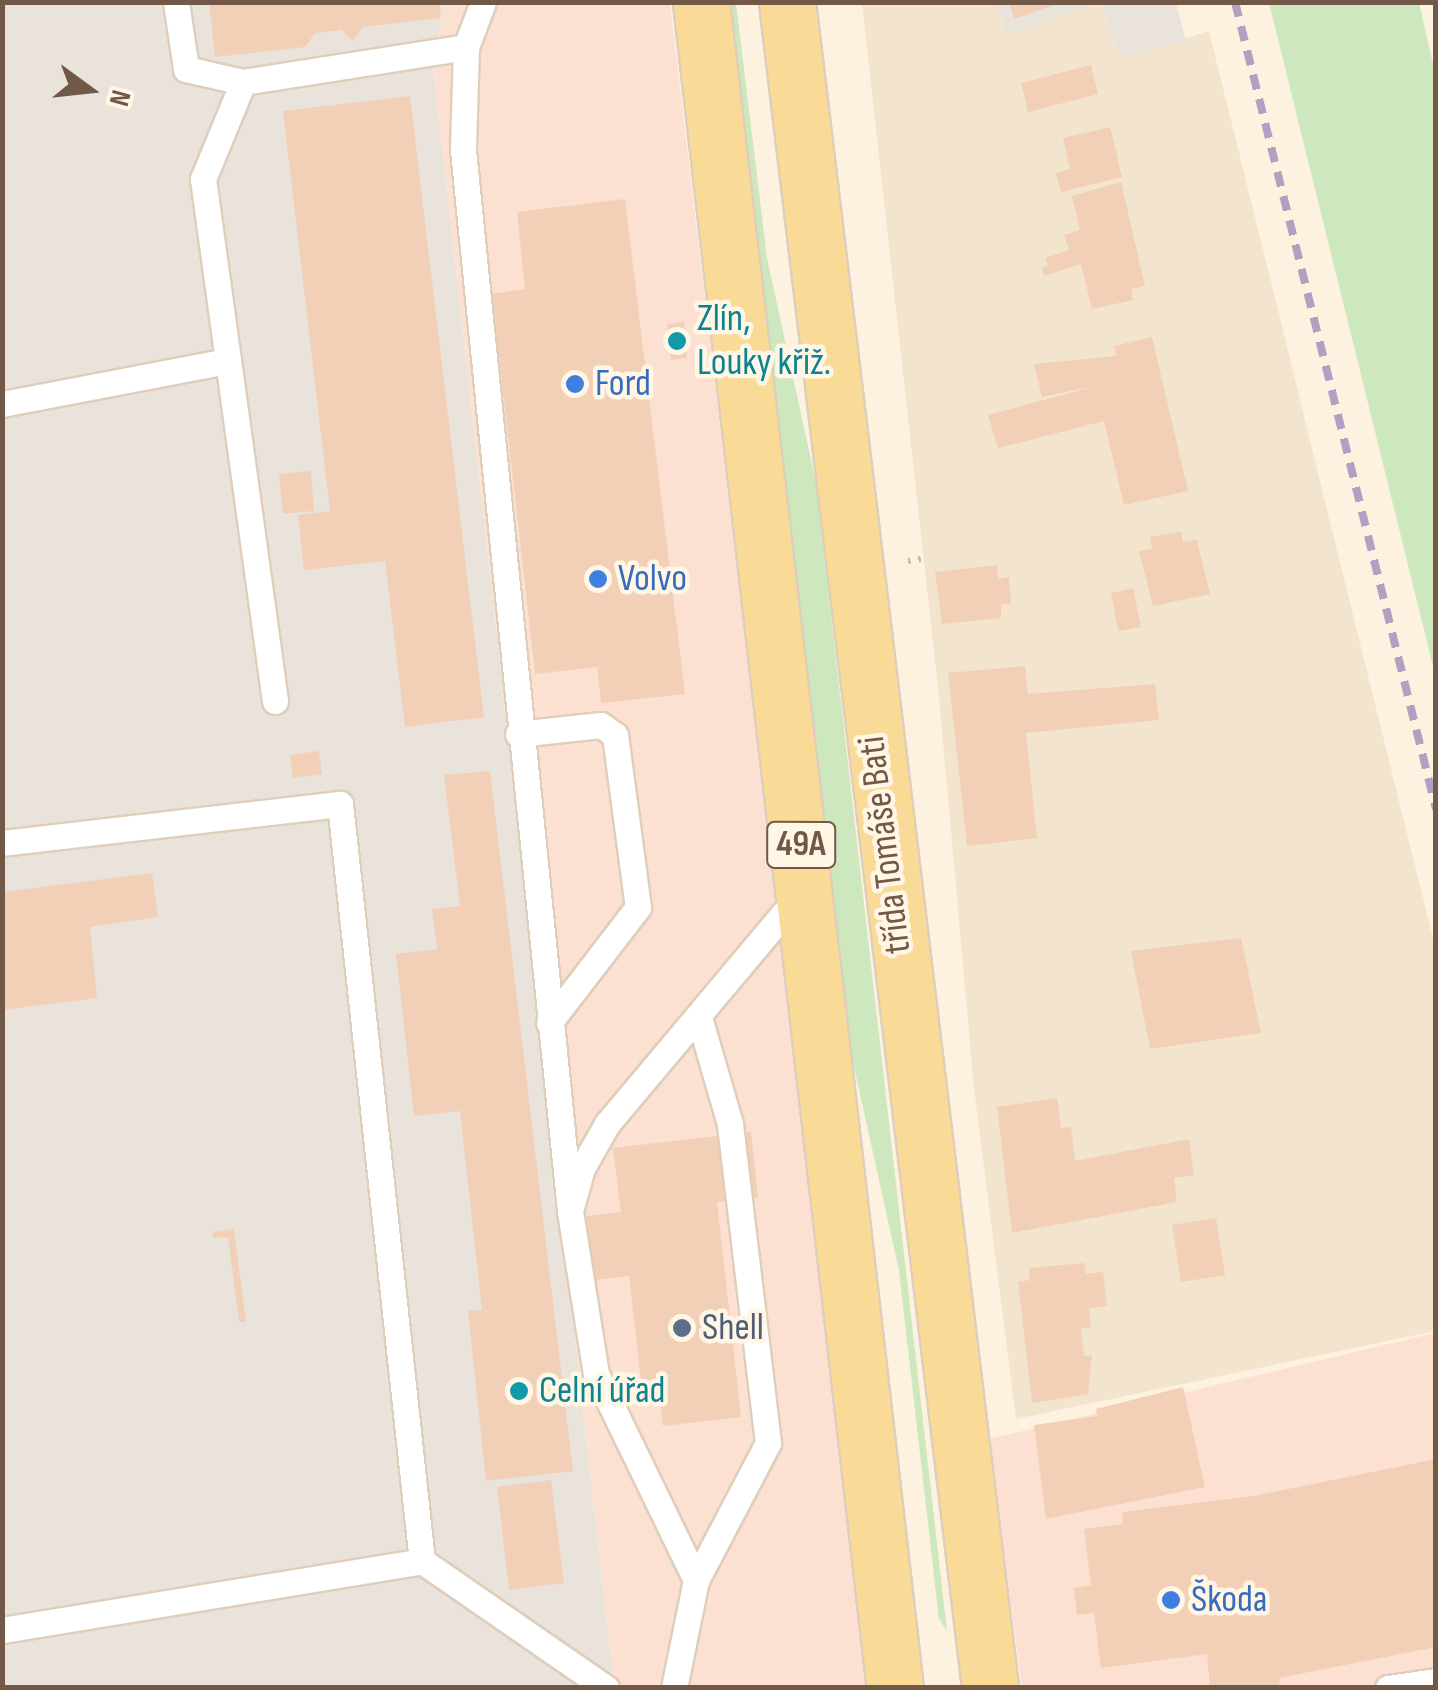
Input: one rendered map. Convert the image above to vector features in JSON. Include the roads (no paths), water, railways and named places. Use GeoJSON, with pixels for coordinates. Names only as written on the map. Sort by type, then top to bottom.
{"type":"FeatureCollection","features":[{"type":"Feature","properties":{"kind":"main road","name":"49A"},"geometry":{"type":"LineString","coordinates":[[701,2],[806,887],[894,1688]]}},
{"type":"Feature","properties":{"kind":"main road","name":"třída Tomáše Bati"},"geometry":{"type":"LineString","coordinates":[[787,2],[990,1688]]}},
{"type":"Feature","properties":{"kind":"lane"},"geometry":{"type":"LineString","coordinates":[[176,2],[186,69],[243,82],[466,46]]}},
{"type":"Feature","properties":{"kind":"lane"},"geometry":{"type":"LineString","coordinates":[[483,2],[466,46],[463,150],[518,734],[570,1211],[596,1374],[696,1580]]}},
{"type":"Feature","properties":{"kind":"lane"},"geometry":{"type":"LineString","coordinates":[[243,82],[203,178],[275,701]]}},
{"type":"Feature","properties":{"kind":"lane"},"geometry":{"type":"LineString","coordinates":[[2,404],[228,361]]}},
{"type":"Feature","properties":{"kind":"lane"},"geometry":{"type":"LineString","coordinates":[[518,734],[601,725],[614,734],[638,906],[550,1022]]}},
{"type":"Feature","properties":{"kind":"lane"},"geometry":{"type":"LineString","coordinates":[[2,843],[340,804],[422,1561]]}},
{"type":"Feature","properties":{"kind":"lane"},"geometry":{"type":"LineString","coordinates":[[570,1211],[582,1168],[607,1124],[700,1021],[806,887]]}},
{"type":"Feature","properties":{"kind":"lane"},"geometry":{"type":"LineString","coordinates":[[674,1688],[696,1580],[768,1443],[730,1124],[700,1021]]}},
{"type":"Feature","properties":{"kind":"lane"},"geometry":{"type":"LineString","coordinates":[[2,1630],[422,1561],[606,1688]]}},
{"type":"Feature","properties":{"kind":"railway"},"geometry":{"type":"LineString","coordinates":[[1235,2],[1436,809]]}},
{"type":"Feature","properties":{"kind":"place","name":"Zlín, Louky křiž."},"geometry":{"type":"Point","coordinates":[677,341]}},
{"type":"Feature","properties":{"kind":"place","name":"Ford"},"geometry":{"type":"Point","coordinates":[575,384]}},
{"type":"Feature","properties":{"kind":"place","name":"Volvo"},"geometry":{"type":"Point","coordinates":[598,579]}},
{"type":"Feature","properties":{"kind":"place","name":"Shell"},"geometry":{"type":"Point","coordinates":[682,1328]}},
{"type":"Feature","properties":{"kind":"place","name":"Celní úřad"},"geometry":{"type":"Point","coordinates":[519,1391]}},
{"type":"Feature","properties":{"kind":"place","name":"Škoda"},"geometry":{"type":"Point","coordinates":[1171,1600]}}]}
